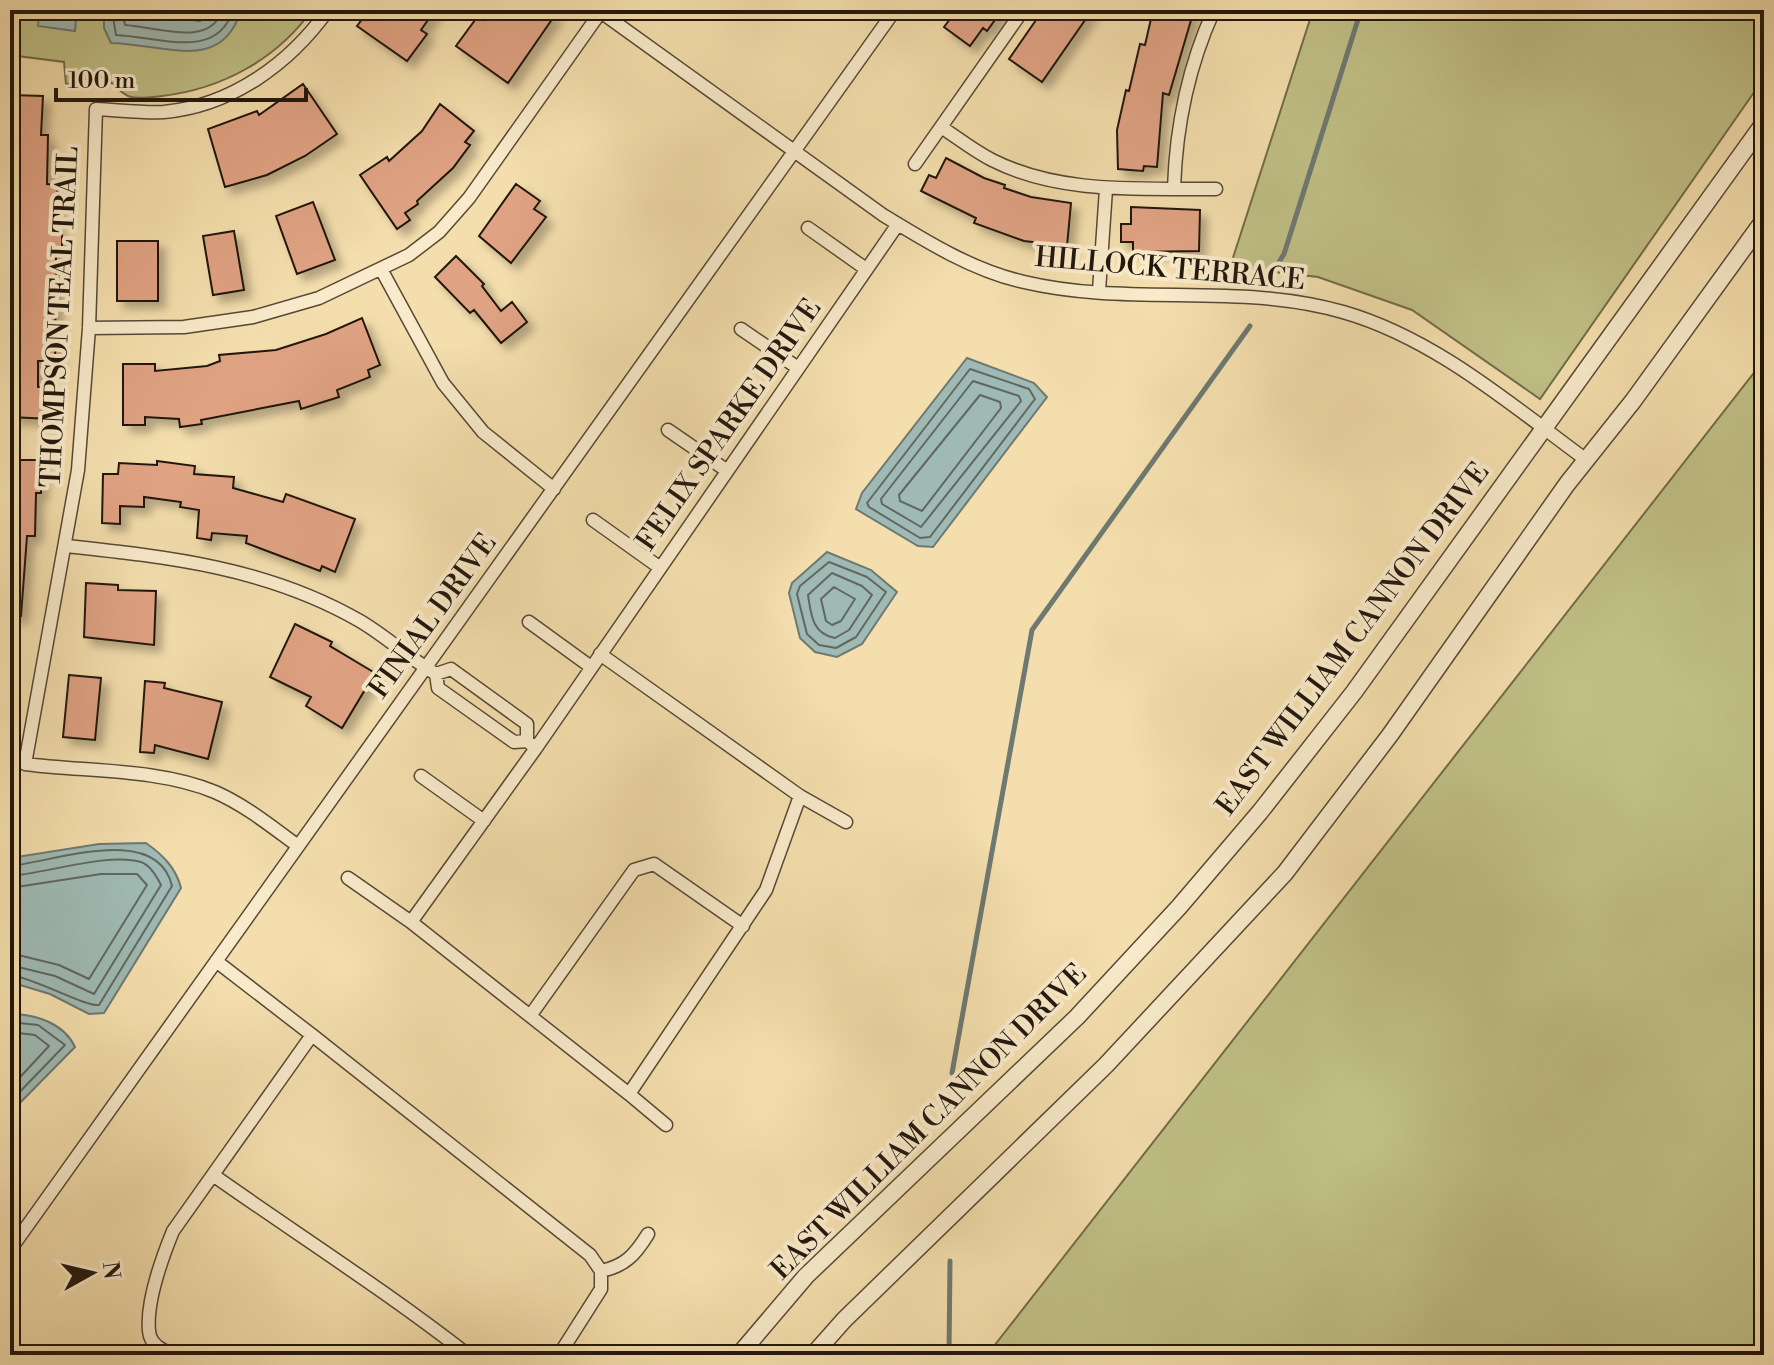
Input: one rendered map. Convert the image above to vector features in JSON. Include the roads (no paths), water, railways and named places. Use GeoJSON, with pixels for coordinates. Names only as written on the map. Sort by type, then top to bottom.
{"type":"FeatureCollection","features":[{"type":"Feature","properties":{"kind":"street","name":"THOMPSON TEAL TRAIL"},"geometry":{"type":"LineString","coordinates":[[298,846],[242,807],[215,792],[184,782],[25,764],[80,457],[89,328],[96,109],[165,112],[206,102],[244,87],[275,67],[297,47],[328,10]]}},
{"type":"Feature","properties":{"kind":"street","name":"FINIAL DRIVE"},"geometry":{"type":"LineString","coordinates":[[10,1250],[298,846],[430,670],[554,489],[895,10]]}},
{"type":"Feature","properties":{"kind":"street"},"geometry":{"type":"LineString","coordinates":[[915,164],[1023,10]]}},
{"type":"Feature","properties":{"kind":"street"},"geometry":{"type":"LineString","coordinates":[[1174,188],[1176,138],[1181,111],[1214,10]]}},
{"type":"Feature","properties":{"kind":"street","name":"HILLOCK TERRACE"},"geometry":{"type":"LineString","coordinates":[[600,11],[898,224],[980,267],[1025,283],[1099,291],[1303,302],[1345,312],[1396,332],[1453,364],[1585,459]]}},
{"type":"Feature","properties":{"kind":"street"},"geometry":{"type":"LineString","coordinates":[[89,328],[184,327],[253,317],[319,298],[409,255],[439,232],[469,198],[600,11]]}},
{"type":"Feature","properties":{"kind":"street","name":"EAST WILLIAM CANNON DRIVE"},"geometry":{"type":"LineString","coordinates":[[739,1355],[806,1276],[1043,1050],[1179,907],[1339,712],[1764,123]]}},
{"type":"Feature","properties":{"kind":"street"},"geometry":{"type":"LineString","coordinates":[[941,127],[993,160],[1033,175],[1106,189],[1216,189]]}},
{"type":"Feature","properties":{"kind":"street"},"geometry":{"type":"LineString","coordinates":[[1099,291],[1106,189]]}},
{"type":"Feature","properties":{"kind":"street"},"geometry":{"type":"LineString","coordinates":[[813,1355],[844,1320],[1106,1065],[1285,873],[1390,735],[1585,459],[1633,401],[1764,220]]}},
{"type":"Feature","properties":{"kind":"street","name":"FELIX SPARKE DRIVE"},"geometry":{"type":"LineString","coordinates":[[411,922],[484,821],[532,744],[591,667],[898,224]]}},
{"type":"Feature","properties":{"kind":"street"},"geometry":{"type":"LineString","coordinates":[[808,228],[866,269]]}},
{"type":"Feature","properties":{"kind":"street"},"geometry":{"type":"LineString","coordinates":[[381,269],[443,383],[483,432],[554,489]]}},
{"type":"Feature","properties":{"kind":"street"},"geometry":{"type":"LineString","coordinates":[[741,329],[798,368]]}},
{"type":"Feature","properties":{"kind":"street"},"geometry":{"type":"LineString","coordinates":[[668,430],[726,470]]}},
{"type":"Feature","properties":{"kind":"street"},"geometry":{"type":"LineString","coordinates":[[593,520],[659,567]]}},
{"type":"Feature","properties":{"kind":"street"},"geometry":{"type":"LineString","coordinates":[[66,546],[191,559],[257,575],[363,623],[430,670],[438,688],[514,742],[532,744],[527,724],[451,669],[430,670]]}},
{"type":"Feature","properties":{"kind":"street"},"geometry":{"type":"LineString","coordinates":[[529,622],[591,667]]}},
{"type":"Feature","properties":{"kind":"street"},"geometry":{"type":"LineString","coordinates":[[600,654],[800,796],[846,822]]}},
{"type":"Feature","properties":{"kind":"street"},"geometry":{"type":"LineString","coordinates":[[421,776],[484,821]]}},
{"type":"Feature","properties":{"kind":"street"},"geometry":{"type":"LineString","coordinates":[[629,1094],[766,890],[800,796]]}},
{"type":"Feature","properties":{"kind":"street"},"geometry":{"type":"LineString","coordinates":[[530,1016],[634,870],[642,864],[654,864],[743,926]]}},
{"type":"Feature","properties":{"kind":"street"},"geometry":{"type":"LineString","coordinates":[[348,878],[411,922],[666,1125]]}},
{"type":"Feature","properties":{"kind":"street"},"geometry":{"type":"LineString","coordinates":[[216,961],[590,1255],[601,1271],[601,1289],[559,1355]]}},
{"type":"Feature","properties":{"kind":"street"},"geometry":{"type":"LineString","coordinates":[[175,1355],[156,1346],[149,1332],[159,1267],[173,1231],[312,1035]]}},
{"type":"Feature","properties":{"kind":"street"},"geometry":{"type":"LineString","coordinates":[[213,1175],[299,1236],[382,1289],[468,1355]]}},
{"type":"Feature","properties":{"kind":"street"},"geometry":{"type":"LineString","coordinates":[[601,1271],[618,1268],[635,1255],[648,1234]]}},
{"type":"Feature","properties":{"kind":"water"},"geometry":{"type":"Polygon","coordinates":[[[39,10],[77,10],[75,31],[38,26],[39,10]]]}},
{"type":"Feature","properties":{"kind":"water"},"geometry":{"type":"Polygon","coordinates":[[[104,10],[241,10],[232,30],[220,42],[205,49],[189,51],[111,43],[104,28],[104,10]]]}},
{"type":"Feature","properties":{"kind":"water"},"geometry":{"type":"Polygon","coordinates":[[[967,358],[1034,383],[1047,397],[933,547],[918,546],[856,509],[862,493],[967,358]]]}},
{"type":"Feature","properties":{"kind":"water"},"geometry":{"type":"Polygon","coordinates":[[[827,552],[871,570],[897,592],[862,644],[837,657],[815,652],[800,638],[789,593],[792,583],[827,552]]]}},
{"type":"Feature","properties":{"kind":"water"},"geometry":{"type":"Polygon","coordinates":[[[146,843],[168,862],[181,888],[104,1013],[89,1014],[50,994],[10,982],[10,858],[99,844],[146,843]]]}},
{"type":"Feature","properties":{"kind":"water"},"geometry":{"type":"Polygon","coordinates":[[[10,1014],[29,1016],[56,1026],[75,1047],[10,1113],[10,1014]]]}},
{"type":"Feature","properties":{"kind":"waterway"},"geometry":{"type":"LineString","coordinates":[[1274,270],[1284,254],[1361,10]]}},
{"type":"Feature","properties":{"kind":"waterway"},"geometry":{"type":"LineString","coordinates":[[952,1073],[1032,630],[1250,326]]}},
{"type":"Feature","properties":{"kind":"waterway"},"geometry":{"type":"LineString","coordinates":[[949,1355],[950,1261]]}}]}
